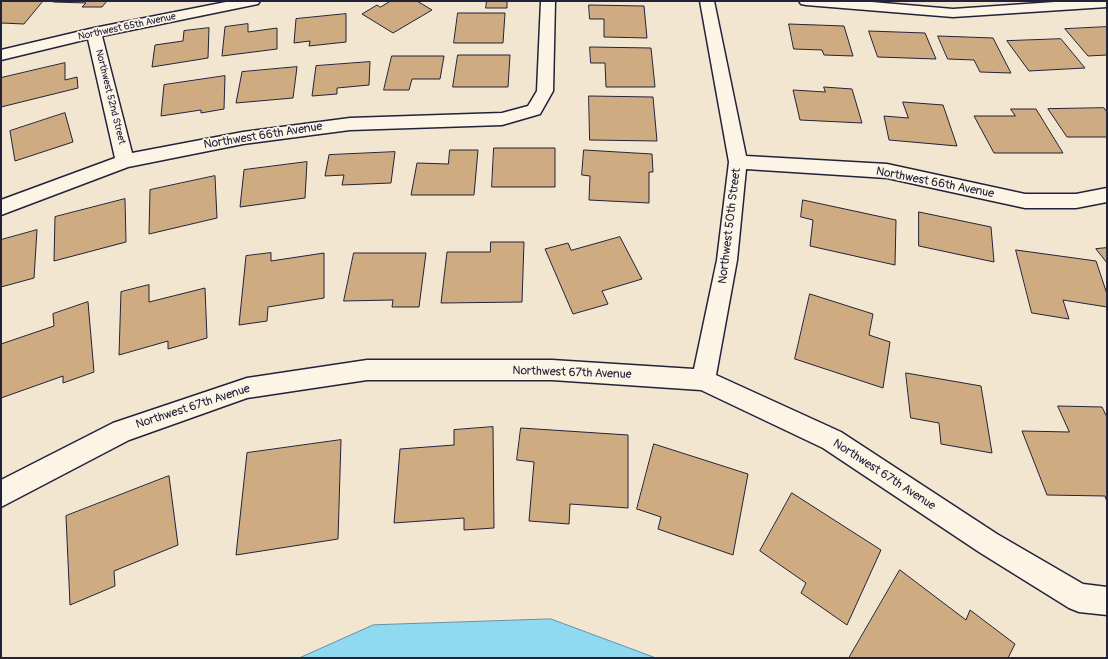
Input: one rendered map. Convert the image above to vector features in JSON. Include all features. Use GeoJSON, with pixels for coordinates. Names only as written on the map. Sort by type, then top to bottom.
{"type":"FeatureCollection","features":[{"type":"Feature","properties":{"kind":"street","name":"Northwest 65th Avenue"},"geometry":{"type":"LineString","coordinates":[[1,55],[94,33],[253,1]]}},
{"type":"Feature","properties":{"kind":"street","name":"Northwest 66th Avenue"},"geometry":{"type":"LineString","coordinates":[[1,208],[125,161],[243,138],[342,124],[502,120],[534,110],[545,91],[548,1]]}},
{"type":"Feature","properties":{"kind":"street","name":"Northwest 50th Street"},"geometry":{"type":"LineString","coordinates":[[703,380],[727,260],[738,162],[707,1]]}},
{"type":"Feature","properties":{"kind":"street"},"geometry":{"type":"LineString","coordinates":[[806,1],[953,13],[996,5],[1107,3]]}},
{"type":"Feature","properties":{"kind":"street","name":"Northwest 52nd Street"},"geometry":{"type":"LineString","coordinates":[[94,33],[125,161]]}},
{"type":"Feature","properties":{"kind":"street","name":"Northwest 66th Avenue"},"geometry":{"type":"LineString","coordinates":[[738,162],[887,171],[1025,201],[1076,201],[1107,195]]}},
{"type":"Feature","properties":{"kind":"street","name":"Northwest 67th Avenue"},"geometry":{"type":"LineString","coordinates":[[1,494],[122,431],[247,388],[367,370],[552,370],[703,380],[832,440],[988,543],[1079,598],[1107,602]]}},
{"type":"Feature","properties":{"kind":"water"},"geometry":{"type":"Polygon","coordinates":[[[551,619],[656,658],[299,658],[373,625],[551,619]]]}},
{"type":"Feature","properties":{"kind":"building"},"geometry":{"type":"Polygon","coordinates":[[[1,1],[43,1],[24,24],[1,23],[1,1]]]}},
{"type":"Feature","properties":{"kind":"building"},"geometry":{"type":"Polygon","coordinates":[[[107,1],[102,7],[82,7],[86,3],[54,2],[107,1]]]}},
{"type":"Feature","properties":{"kind":"building"},"geometry":{"type":"Polygon","coordinates":[[[391,1],[417,1],[432,10],[393,33],[362,14],[377,5],[380,7],[391,1]]]}},
{"type":"Feature","properties":{"kind":"building"},"geometry":{"type":"Polygon","coordinates":[[[487,1],[507,1],[507,8],[486,8],[487,1]]]}},
{"type":"Feature","properties":{"kind":"building"},"geometry":{"type":"Polygon","coordinates":[[[589,5],[644,6],[647,38],[604,37],[604,19],[590,19],[589,5]]]}},
{"type":"Feature","properties":{"kind":"building"},"geometry":{"type":"Polygon","coordinates":[[[458,13],[505,13],[503,43],[454,43],[458,13]]]}},
{"type":"Feature","properties":{"kind":"building"},"geometry":{"type":"Polygon","coordinates":[[[346,14],[346,42],[309,46],[310,41],[294,43],[296,19],[346,14]]]}},
{"type":"Feature","properties":{"kind":"building"},"geometry":{"type":"Polygon","coordinates":[[[248,24],[248,32],[277,28],[277,49],[222,56],[225,27],[248,24]]]}},
{"type":"Feature","properties":{"kind":"building"},"geometry":{"type":"Polygon","coordinates":[[[789,24],[844,26],[853,56],[824,55],[822,50],[794,49],[789,24]]]}},
{"type":"Feature","properties":{"kind":"building"},"geometry":{"type":"Polygon","coordinates":[[[1107,27],[1107,55],[1088,56],[1065,29],[1107,27]]]}},
{"type":"Feature","properties":{"kind":"building"},"geometry":{"type":"Polygon","coordinates":[[[209,28],[208,58],[152,67],[155,45],[183,41],[184,31],[209,28]]]}},
{"type":"Feature","properties":{"kind":"building"},"geometry":{"type":"Polygon","coordinates":[[[869,31],[925,33],[936,59],[878,57],[869,31]]]}},
{"type":"Feature","properties":{"kind":"building"},"geometry":{"type":"Polygon","coordinates":[[[938,36],[993,38],[1011,73],[980,72],[974,60],[948,59],[938,36]]]}},
{"type":"Feature","properties":{"kind":"building"},"geometry":{"type":"Polygon","coordinates":[[[1061,39],[1085,68],[1029,71],[1007,41],[1061,39]]]}},
{"type":"Feature","properties":{"kind":"building"},"geometry":{"type":"Polygon","coordinates":[[[590,47],[651,48],[655,87],[606,87],[605,63],[591,63],[590,47]]]}},
{"type":"Feature","properties":{"kind":"building"},"geometry":{"type":"Polygon","coordinates":[[[458,55],[510,55],[508,87],[453,87],[458,55]]]}},
{"type":"Feature","properties":{"kind":"building"},"geometry":{"type":"Polygon","coordinates":[[[392,56],[444,56],[440,79],[412,79],[409,90],[384,90],[392,56]]]}},
{"type":"Feature","properties":{"kind":"building"},"geometry":{"type":"Polygon","coordinates":[[[370,62],[369,85],[337,88],[337,94],[312,96],[316,66],[370,62]]]}},
{"type":"Feature","properties":{"kind":"building"},"geometry":{"type":"Polygon","coordinates":[[[65,63],[65,80],[77,77],[78,88],[1,107],[1,78],[65,63]]]}},
{"type":"Feature","properties":{"kind":"building"},"geometry":{"type":"Polygon","coordinates":[[[297,67],[293,98],[236,103],[242,72],[297,67]]]}},
{"type":"Feature","properties":{"kind":"building"},"geometry":{"type":"Polygon","coordinates":[[[225,76],[224,109],[201,113],[201,110],[161,116],[164,85],[225,76]]]}},
{"type":"Feature","properties":{"kind":"building"},"geometry":{"type":"Polygon","coordinates":[[[824,87],[852,89],[862,123],[800,120],[793,90],[825,92],[824,87]]]}},
{"type":"Feature","properties":{"kind":"building"},"geometry":{"type":"Polygon","coordinates":[[[589,96],[653,97],[657,141],[590,140],[589,96]]]}},
{"type":"Feature","properties":{"kind":"building"},"geometry":{"type":"Polygon","coordinates":[[[903,102],[943,105],[957,146],[889,140],[884,116],[908,118],[903,102]]]}},
{"type":"Feature","properties":{"kind":"building"},"geometry":{"type":"Polygon","coordinates":[[[1104,108],[1107,112],[1107,137],[1067,137],[1048,109],[1104,108]]]}},
{"type":"Feature","properties":{"kind":"building"},"geometry":{"type":"Polygon","coordinates":[[[1011,109],[1036,109],[1063,153],[994,153],[974,116],[1015,116],[1011,109]]]}},
{"type":"Feature","properties":{"kind":"building"},"geometry":{"type":"Polygon","coordinates":[[[65,113],[73,142],[15,161],[10,131],[65,113]]]}},
{"type":"Feature","properties":{"kind":"building"},"geometry":{"type":"Polygon","coordinates":[[[494,148],[555,148],[555,187],[492,187],[494,148]]]}},
{"type":"Feature","properties":{"kind":"building"},"geometry":{"type":"Polygon","coordinates":[[[450,150],[478,150],[474,195],[411,195],[417,163],[448,164],[450,150]]]}},
{"type":"Feature","properties":{"kind":"building"},"geometry":{"type":"Polygon","coordinates":[[[584,150],[652,154],[653,172],[649,172],[649,203],[589,200],[590,176],[582,175],[584,150]]]}},
{"type":"Feature","properties":{"kind":"building"},"geometry":{"type":"Polygon","coordinates":[[[395,152],[391,183],[342,185],[344,175],[325,176],[329,155],[395,152]]]}},
{"type":"Feature","properties":{"kind":"building"},"geometry":{"type":"Polygon","coordinates":[[[307,162],[305,198],[240,207],[244,170],[307,162]]]}},
{"type":"Feature","properties":{"kind":"building"},"geometry":{"type":"Polygon","coordinates":[[[215,176],[217,218],[149,234],[150,190],[215,176]]]}},
{"type":"Feature","properties":{"kind":"building"},"geometry":{"type":"Polygon","coordinates":[[[125,199],[126,242],[54,261],[55,217],[125,199]]]}},
{"type":"Feature","properties":{"kind":"building"},"geometry":{"type":"Polygon","coordinates":[[[803,200],[896,220],[895,265],[810,246],[813,220],[801,217],[803,200]]]}},
{"type":"Feature","properties":{"kind":"building"},"geometry":{"type":"Polygon","coordinates":[[[919,212],[991,227],[994,262],[919,246],[919,212]]]}},
{"type":"Feature","properties":{"kind":"building"},"geometry":{"type":"Polygon","coordinates":[[[37,230],[34,278],[1,287],[1,240],[37,230]]]}},
{"type":"Feature","properties":{"kind":"building"},"geometry":{"type":"Polygon","coordinates":[[[620,237],[642,279],[602,291],[608,304],[573,314],[545,249],[568,243],[571,250],[620,237]]]}},
{"type":"Feature","properties":{"kind":"building"},"geometry":{"type":"Polygon","coordinates":[[[491,242],[524,242],[522,302],[441,303],[447,252],[490,252],[491,242]]]}},
{"type":"Feature","properties":{"kind":"building"},"geometry":{"type":"Polygon","coordinates":[[[1107,248],[1107,263],[1096,249],[1107,248]]]}},
{"type":"Feature","properties":{"kind":"building"},"geometry":{"type":"Polygon","coordinates":[[[1016,250],[1096,261],[1107,294],[1107,307],[1063,300],[1069,319],[1032,313],[1016,250]]]}},
{"type":"Feature","properties":{"kind":"building"},"geometry":{"type":"Polygon","coordinates":[[[271,253],[271,261],[324,253],[324,298],[268,307],[267,321],[239,325],[246,256],[271,253]]]}},
{"type":"Feature","properties":{"kind":"building"},"geometry":{"type":"Polygon","coordinates":[[[354,253],[426,253],[419,307],[392,307],[393,300],[344,301],[354,253]]]}},
{"type":"Feature","properties":{"kind":"building"},"geometry":{"type":"Polygon","coordinates":[[[149,285],[149,302],[205,288],[207,338],[168,349],[168,341],[119,355],[121,292],[149,285]]]}},
{"type":"Feature","properties":{"kind":"building"},"geometry":{"type":"Polygon","coordinates":[[[810,294],[873,314],[869,335],[890,342],[883,388],[795,359],[810,294]]]}},
{"type":"Feature","properties":{"kind":"building"},"geometry":{"type":"Polygon","coordinates":[[[88,302],[94,372],[63,383],[63,376],[1,398],[1,344],[54,326],[53,314],[88,302]]]}},
{"type":"Feature","properties":{"kind":"building"},"geometry":{"type":"Polygon","coordinates":[[[906,373],[981,386],[992,453],[941,444],[939,423],[911,418],[906,373]]]}},
{"type":"Feature","properties":{"kind":"building"},"geometry":{"type":"Polygon","coordinates":[[[1058,406],[1102,407],[1107,417],[1107,502],[1105,496],[1047,495],[1022,431],[1069,432],[1058,406]]]}},
{"type":"Feature","properties":{"kind":"building"},"geometry":{"type":"Polygon","coordinates":[[[493,427],[494,528],[464,530],[464,518],[394,523],[400,449],[454,445],[454,430],[493,427]]]}},
{"type":"Feature","properties":{"kind":"building"},"geometry":{"type":"Polygon","coordinates":[[[521,428],[628,435],[628,508],[570,504],[569,524],[529,521],[534,462],[517,460],[521,428]]]}},
{"type":"Feature","properties":{"kind":"building"},"geometry":{"type":"Polygon","coordinates":[[[341,440],[338,539],[236,555],[247,453],[341,440]]]}},
{"type":"Feature","properties":{"kind":"building"},"geometry":{"type":"Polygon","coordinates":[[[654,444],[748,474],[733,555],[658,529],[661,517],[637,509],[654,444]]]}},
{"type":"Feature","properties":{"kind":"building"},"geometry":{"type":"Polygon","coordinates":[[[169,476],[178,545],[114,571],[115,586],[70,605],[66,516],[169,476]]]}},
{"type":"Feature","properties":{"kind":"building"},"geometry":{"type":"Polygon","coordinates":[[[792,493],[881,550],[847,625],[801,593],[806,583],[760,551],[792,493]]]}},
{"type":"Feature","properties":{"kind":"building"},"geometry":{"type":"Polygon","coordinates":[[[900,570],[966,620],[970,610],[1015,644],[1008,658],[849,658],[900,570]]]}}]}
